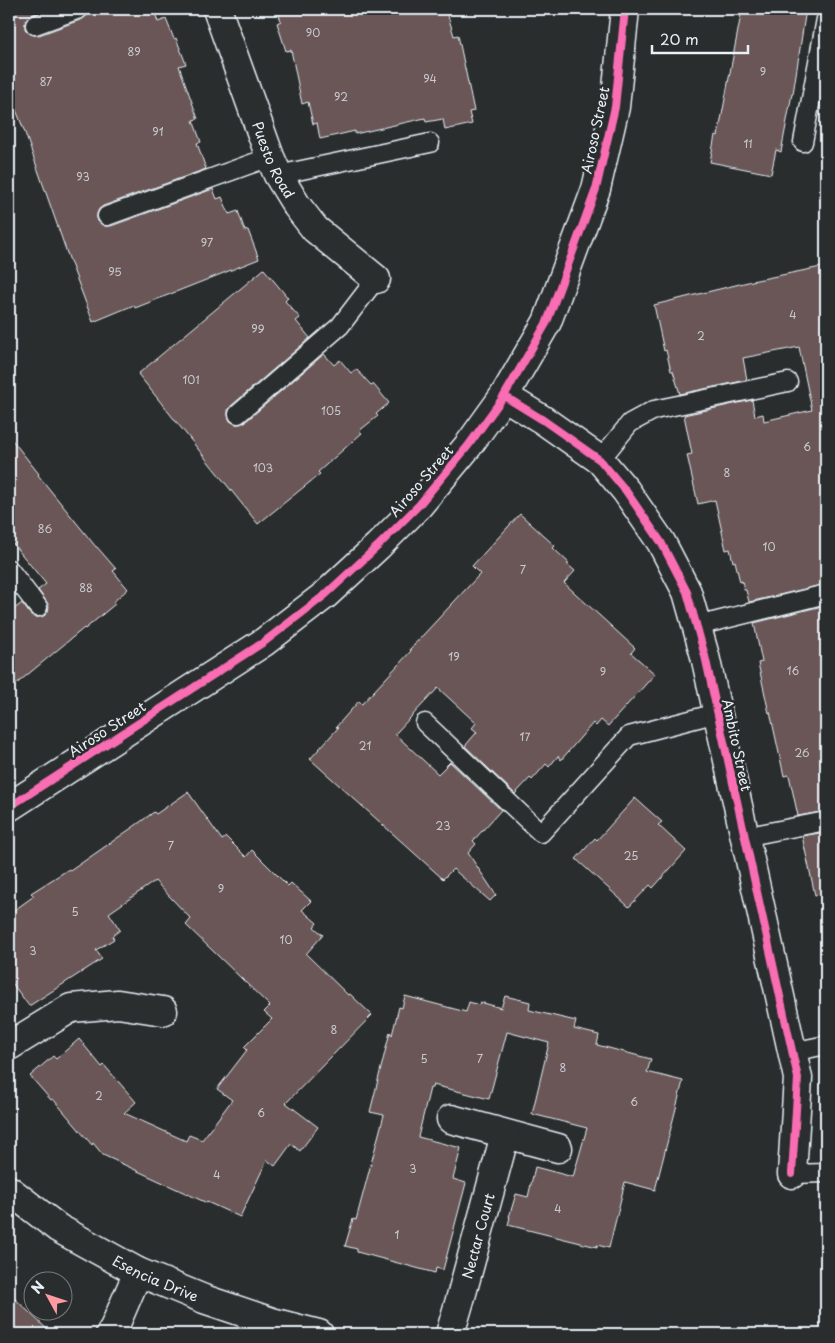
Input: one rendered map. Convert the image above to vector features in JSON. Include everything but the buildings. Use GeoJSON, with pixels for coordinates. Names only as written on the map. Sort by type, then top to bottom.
{"type":"FeatureCollection","features":[{"type":"Feature","properties":{"kind":"street","name":"Puesto Road"},"geometry":{"type":"LineString","coordinates":[[218,9],[274,166],[297,206],[314,229],[376,279]]}},
{"type":"Feature","properties":{"kind":"street","name":"Airoso Street"},"geometry":{"type":"LineString","coordinates":[[9,807],[264,642],[325,595],[419,505],[468,446],[504,396],[547,322],[596,189],[615,107],[625,9]]}},
{"type":"Feature","properties":{"kind":"street","name":"Ambito Street"},"geometry":{"type":"LineString","coordinates":[[504,396],[543,420],[600,460],[626,491],[661,542],[687,592],[697,626],[717,713],[798,1078],[792,1174]]}},
{"type":"Feature","properties":{"kind":"street"},"geometry":{"type":"LineString","coordinates":[[9,1046],[71,1008],[118,1004],[164,1011]]}},
{"type":"Feature","properties":{"kind":"street"},"geometry":{"type":"LineString","coordinates":[[452,1120],[558,1148]]}},
{"type":"Feature","properties":{"kind":"street","name":"Nectar Court"},"geometry":{"type":"LineString","coordinates":[[450,1334],[505,1135]]}},
{"type":"Feature","properties":{"kind":"street","name":"Esencia Drive"},"geometry":{"type":"LineString","coordinates":[[9,1190],[58,1228],[138,1272],[204,1299],[272,1322],[319,1334]]}},
{"type":"Feature","properties":{"kind":"street"},"geometry":{"type":"LineString","coordinates":[[110,1334],[138,1272]]}},
{"type":"Feature","properties":{"kind":"lane"},"geometry":{"type":"LineString","coordinates":[[35,25],[79,9]]}},
{"type":"Feature","properties":{"kind":"lane"},"geometry":{"type":"LineString","coordinates":[[803,142],[826,19]]}},
{"type":"Feature","properties":{"kind":"lane"},"geometry":{"type":"LineString","coordinates":[[107,216],[274,166],[430,142]]}},
{"type":"Feature","properties":{"kind":"lane"},"geometry":{"type":"LineString","coordinates":[[238,414],[340,326],[376,279]]}},
{"type":"Feature","properties":{"kind":"lane"},"geometry":{"type":"LineString","coordinates":[[600,460],[630,423],[654,410],[788,382]]}},
{"type":"Feature","properties":{"kind":"lane"},"geometry":{"type":"LineString","coordinates":[[9,569],[38,607]]}},
{"type":"Feature","properties":{"kind":"lane"},"geometry":{"type":"LineString","coordinates":[[697,626],[826,594]]}},
{"type":"Feature","properties":{"kind":"lane"},"geometry":{"type":"LineString","coordinates":[[425,723],[541,833],[629,736],[717,713]]}},
{"type":"Feature","properties":{"kind":"lane"},"geometry":{"type":"LineString","coordinates":[[744,837],[826,821]]}},
{"type":"Feature","properties":{"kind":"lane"},"geometry":{"type":"LineString","coordinates":[[792,1052],[826,1045]]}},
{"type":"Feature","properties":{"kind":"lane"},"geometry":{"type":"LineString","coordinates":[[792,1174],[826,1173]]}},
{"type":"Feature","properties":{"kind":"cycle path"},"geometry":{"type":"LineString","coordinates":[[9,807],[264,642],[325,595],[419,505],[468,446],[504,396],[547,322],[596,189],[615,107],[625,9]]}},
{"type":"Feature","properties":{"kind":"cycle path"},"geometry":{"type":"LineString","coordinates":[[504,396],[543,420],[600,460],[626,491],[661,542],[687,592],[705,656],[798,1078],[792,1174]]}}]}
